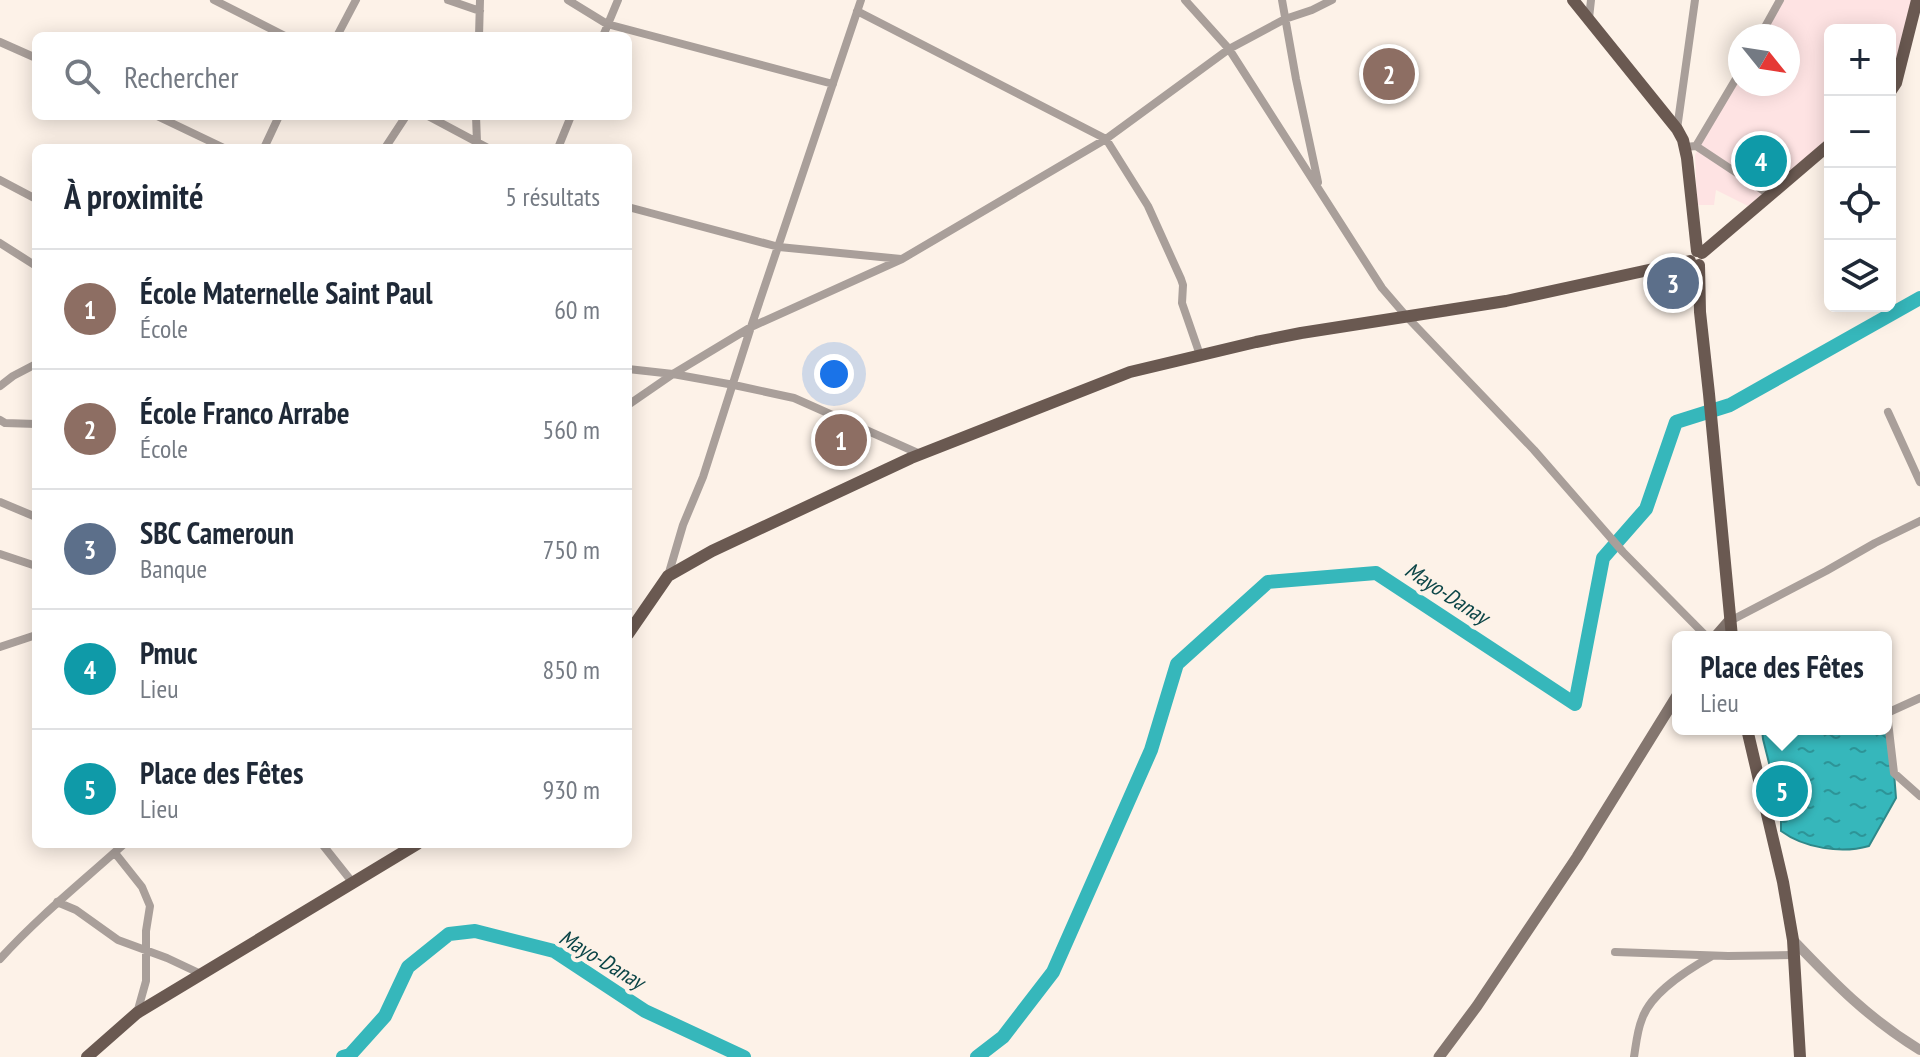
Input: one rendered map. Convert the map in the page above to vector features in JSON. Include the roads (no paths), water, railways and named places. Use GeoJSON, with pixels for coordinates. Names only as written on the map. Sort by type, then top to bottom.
{"type":"FeatureCollection","features":[{"type":"Feature","properties":{"kind":"main road"},"geometry":{"type":"LineString","coordinates":[[1573,0],[1690,146],[1700,312],[1731,631]]}},
{"type":"Feature","properties":{"kind":"main road"},"geometry":{"type":"LineString","coordinates":[[1896,83],[1917,0]]}},
{"type":"Feature","properties":{"kind":"main road"},"geometry":{"type":"LineString","coordinates":[[632,628],[668,576],[712,551],[921,454],[1130,372],[1301,333],[1506,301],[1697,257],[1824,149]]}},
{"type":"Feature","properties":{"kind":"main road"},"geometry":{"type":"LineString","coordinates":[[1720,631],[1729,621]]}},
{"type":"Feature","properties":{"kind":"main road"},"geometry":{"type":"LineString","coordinates":[[1439,1057],[1577,857],[1672,704]]}},
{"type":"Feature","properties":{"kind":"main road"},"geometry":{"type":"LineString","coordinates":[[1748,735],[1783,882],[1793,940],[1800,1057]]}},
{"type":"Feature","properties":{"kind":"main road"},"geometry":{"type":"LineString","coordinates":[[87,1057],[137,1013],[410,848]]}},
{"type":"Feature","properties":{"kind":"street"},"geometry":{"type":"LineString","coordinates":[[214,0],[277,32]]}},
{"type":"Feature","properties":{"kind":"street"},"geometry":{"type":"LineString","coordinates":[[339,32],[356,0]]}},
{"type":"Feature","properties":{"kind":"street"},"geometry":{"type":"LineString","coordinates":[[448,0],[480,11]]}},
{"type":"Feature","properties":{"kind":"street"},"geometry":{"type":"LineString","coordinates":[[479,32],[480,0]]}},
{"type":"Feature","properties":{"kind":"street"},"geometry":{"type":"LineString","coordinates":[[568,0],[607,24],[833,84]]}},
{"type":"Feature","properties":{"kind":"street"},"geometry":{"type":"LineString","coordinates":[[604,32],[618,0]]}},
{"type":"Feature","properties":{"kind":"street"},"geometry":{"type":"LineString","coordinates":[[668,576],[861,0]]}},
{"type":"Feature","properties":{"kind":"street"},"geometry":{"type":"LineString","coordinates":[[1185,0],[1229,49],[1372,275],[1407,317],[1534,450],[1623,552],[1701,631]]}},
{"type":"Feature","properties":{"kind":"street"},"geometry":{"type":"LineString","coordinates":[[1282,0],[1319,191]]}},
{"type":"Feature","properties":{"kind":"street"},"geometry":{"type":"LineString","coordinates":[[632,402],[751,327],[902,259],[1106,139],[1229,49],[1285,19],[1332,0]]}},
{"type":"Feature","properties":{"kind":"street"},"geometry":{"type":"LineString","coordinates":[[1589,18],[1591,0]]}},
{"type":"Feature","properties":{"kind":"street"},"geometry":{"type":"LineString","coordinates":[[1677,129],[1695,0]]}},
{"type":"Feature","properties":{"kind":"street"},"geometry":{"type":"LineString","coordinates":[[1766,24],[1778,1]]}},
{"type":"Feature","properties":{"kind":"street"},"geometry":{"type":"LineString","coordinates":[[857,11],[1106,139],[1148,206],[1181,279],[1182,303],[1200,355]]}},
{"type":"Feature","properties":{"kind":"street"},"geometry":{"type":"LineString","coordinates":[[0,42],[32,56]]}},
{"type":"Feature","properties":{"kind":"street"},"geometry":{"type":"LineString","coordinates":[[1728,90],[1690,146],[1770,195]]}},
{"type":"Feature","properties":{"kind":"street"},"geometry":{"type":"LineString","coordinates":[[165,120],[216,144]]}},
{"type":"Feature","properties":{"kind":"street"},"geometry":{"type":"LineString","coordinates":[[266,144],[277,120]]}},
{"type":"Feature","properties":{"kind":"street"},"geometry":{"type":"LineString","coordinates":[[388,144],[403,120]]}},
{"type":"Feature","properties":{"kind":"street"},"geometry":{"type":"LineString","coordinates":[[436,120],[481,144]]}},
{"type":"Feature","properties":{"kind":"street"},"geometry":{"type":"LineString","coordinates":[[476,120],[477,142]]}},
{"type":"Feature","properties":{"kind":"street"},"geometry":{"type":"LineString","coordinates":[[560,144],[569,120]]}},
{"type":"Feature","properties":{"kind":"street"},"geometry":{"type":"LineString","coordinates":[[0,180],[32,197]]}},
{"type":"Feature","properties":{"kind":"street"},"geometry":{"type":"LineString","coordinates":[[632,208],[779,247],[902,259]]}},
{"type":"Feature","properties":{"kind":"street"},"geometry":{"type":"LineString","coordinates":[[0,243],[32,263]]}},
{"type":"Feature","properties":{"kind":"street"},"geometry":{"type":"LineString","coordinates":[[0,386],[32,366]]}},
{"type":"Feature","properties":{"kind":"street"},"geometry":{"type":"LineString","coordinates":[[632,369],[673,374],[794,398],[921,454]]}},
{"type":"Feature","properties":{"kind":"street"},"geometry":{"type":"LineString","coordinates":[[1888,412],[1920,482]]}},
{"type":"Feature","properties":{"kind":"street"},"geometry":{"type":"LineString","coordinates":[[2,424],[32,424]]}},
{"type":"Feature","properties":{"kind":"street"},"geometry":{"type":"LineString","coordinates":[[0,502],[32,515]]}},
{"type":"Feature","properties":{"kind":"street"},"geometry":{"type":"LineString","coordinates":[[1729,621],[1920,521]]}},
{"type":"Feature","properties":{"kind":"street"},"geometry":{"type":"LineString","coordinates":[[0,554],[32,565]]}},
{"type":"Feature","properties":{"kind":"street"},"geometry":{"type":"LineString","coordinates":[[0,647],[32,636]]}},
{"type":"Feature","properties":{"kind":"street"},"geometry":{"type":"LineString","coordinates":[[1892,711],[1920,698]]}},
{"type":"Feature","properties":{"kind":"street"},"geometry":{"type":"LineString","coordinates":[[1890,735],[1894,773],[1920,796]]}},
{"type":"Feature","properties":{"kind":"street"},"geometry":{"type":"LineString","coordinates":[[0,959],[57,902],[120,848]]}},
{"type":"Feature","properties":{"kind":"street"},"geometry":{"type":"LineString","coordinates":[[325,848],[353,883]]}},
{"type":"Feature","properties":{"kind":"street"},"geometry":{"type":"LineString","coordinates":[[115,853],[142,887],[150,906],[146,931],[146,981],[137,1013]]}},
{"type":"Feature","properties":{"kind":"street"},"geometry":{"type":"LineString","coordinates":[[57,902],[76,910],[118,940],[201,974]]}},
{"type":"Feature","properties":{"kind":"street"},"geometry":{"type":"LineString","coordinates":[[1793,940],[1856,1004],[1920,1050]]}},
{"type":"Feature","properties":{"kind":"street"},"geometry":{"type":"LineString","coordinates":[[1615,952],[1794,955]]}},
{"type":"Feature","properties":{"kind":"street"},"geometry":{"type":"LineString","coordinates":[[1634,1057],[1640,1024],[1647,1008],[1684,972],[1713,955]]}},
{"type":"Feature","properties":{"kind":"water"},"geometry":{"type":"Polygon","coordinates":[[[1763,735],[1887,735],[1896,798],[1869,846],[1823,848],[1801,842],[1781,831],[1781,821],[1791,815],[1798,799],[1787,773],[1772,775],[1763,735]]]}},
{"type":"Feature","properties":{"kind":"waterway","name":"Mayo-Danay"},"geometry":{"type":"LineString","coordinates":[[977,1057],[1003,1037],[1053,972],[1151,750],[1177,664],[1268,582],[1376,573],[1575,704],[1603,558],[1646,509],[1676,422],[1730,405],[1920,298]]}},
{"type":"Feature","properties":{"kind":"waterway","name":"Mayo-Danay"},"geometry":{"type":"LineString","coordinates":[[343,1057],[350,1055],[385,1016],[408,967],[449,934],[475,931],[554,951],[645,1011],[744,1057]]}},
{"type":"Feature","properties":{"kind":"place","name":"École Franco Arrabe"},"geometry":{"type":"Point","coordinates":[1389,74]}},
{"type":"Feature","properties":{"kind":"place","name":"Pmuc"},"geometry":{"type":"Point","coordinates":[1761,161]}},
{"type":"Feature","properties":{"kind":"place","name":"SBC Cameroun"},"geometry":{"type":"Point","coordinates":[1673,283]}},
{"type":"Feature","properties":{"kind":"place","name":"École Maternelle Saint Paul"},"geometry":{"type":"Point","coordinates":[841,440]}},
{"type":"Feature","properties":{"kind":"place","name":"Place des Fêtes"},"geometry":{"type":"Point","coordinates":[1782,791]}}]}
